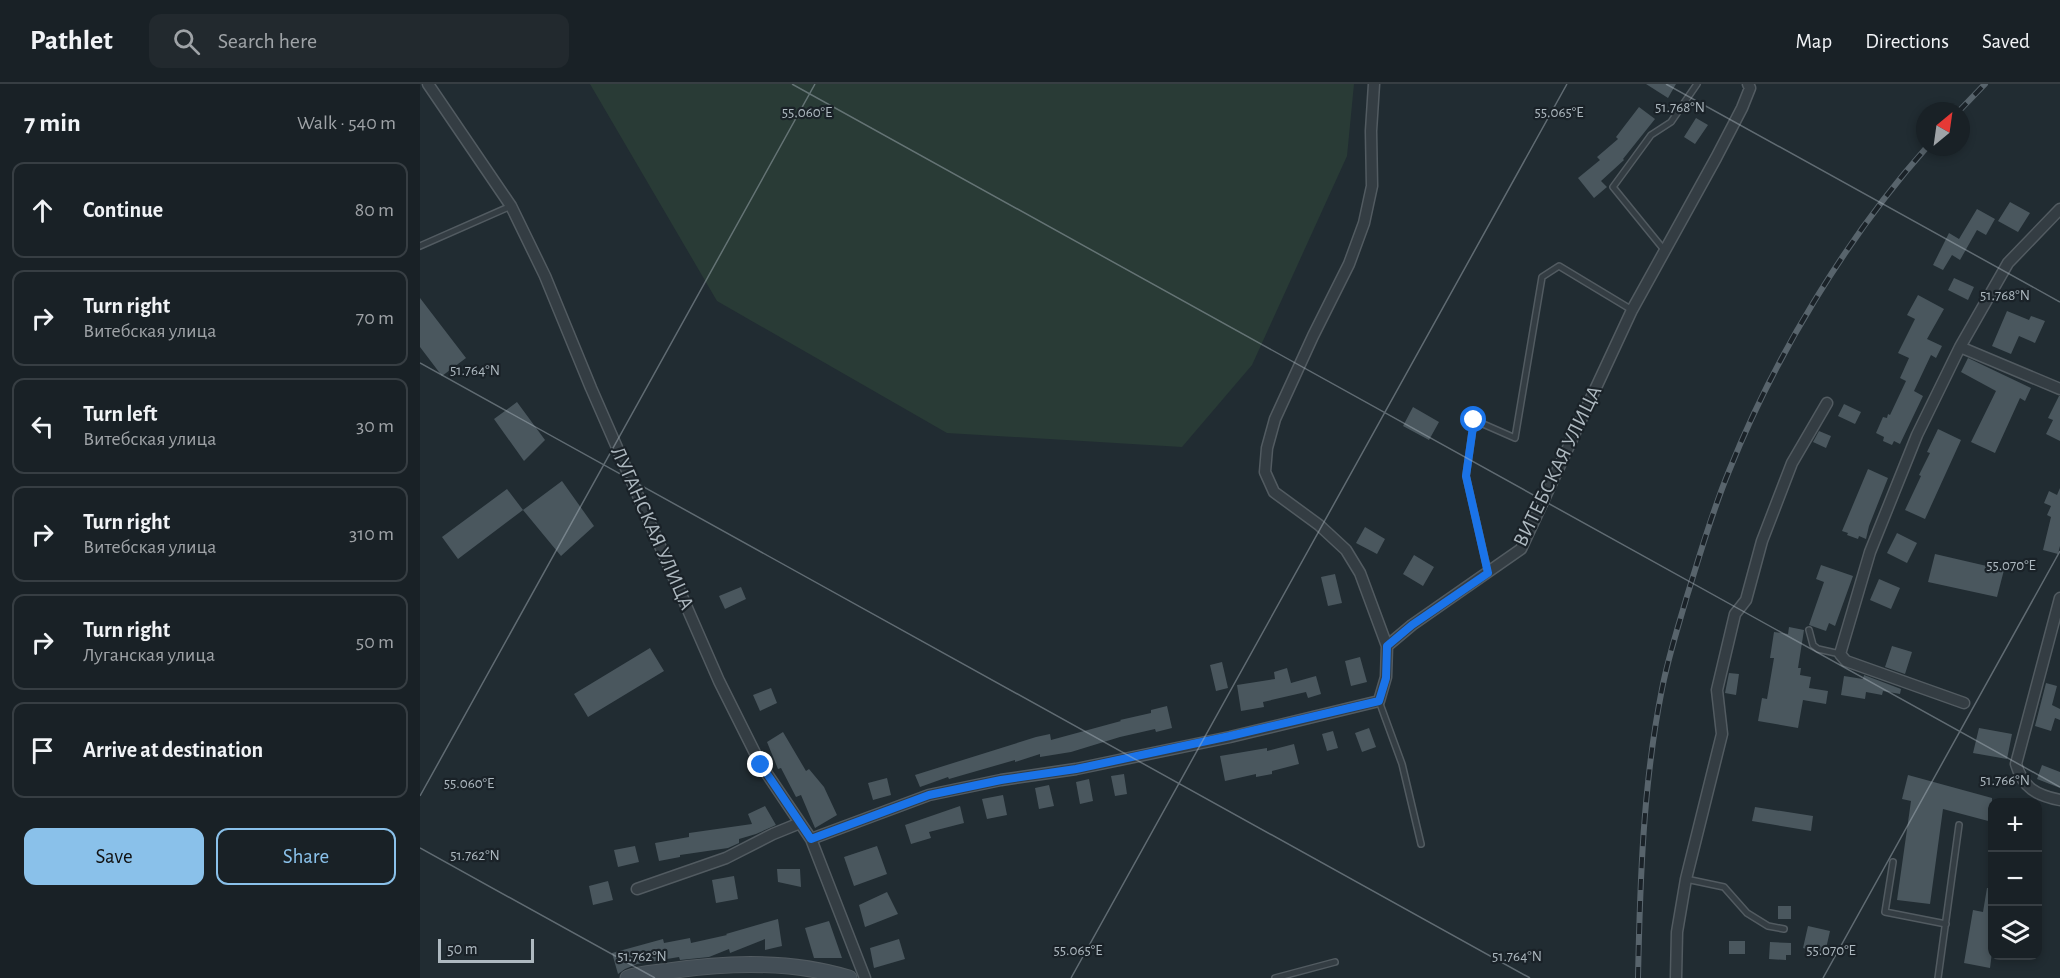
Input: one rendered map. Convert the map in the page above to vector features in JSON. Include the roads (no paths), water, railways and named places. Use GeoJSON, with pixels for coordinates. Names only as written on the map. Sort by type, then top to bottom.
{"type":"FeatureCollection","features":[{"type":"Feature","properties":{"kind":"street","name":"ЛУГАНСКАЯ УЛИЦА"},"geometry":{"type":"LineString","coordinates":[[428,84],[511,206],[545,276],[591,388],[719,681],[761,765],[811,839],[865,978]]}},
{"type":"Feature","properties":{"kind":"street"},"geometry":{"type":"LineString","coordinates":[[811,839],[929,795],[1120,760],[1379,701],[1386,678],[1387,646],[1360,573],[1346,550],[1319,525],[1274,492],[1265,472],[1267,448],[1275,419],[1349,264],[1364,224],[1372,186],[1374,84]]}},
{"type":"Feature","properties":{"kind":"street","name":"ВИТЕБСКАЯ УЛИЦА"},"geometry":{"type":"LineString","coordinates":[[1387,646],[1412,625],[1521,549],[1632,310],[1742,108],[1749,88],[1748,84]]}},
{"type":"Feature","properties":{"kind":"street"},"geometry":{"type":"LineString","coordinates":[[1964,703],[1846,661],[1840,654],[1870,552],[1917,435],[1960,346],[2008,263],[2060,209]]}},
{"type":"Feature","properties":{"kind":"street"},"geometry":{"type":"LineString","coordinates":[[1960,346],[2060,389]]}},
{"type":"Feature","properties":{"kind":"street"},"geometry":{"type":"LineString","coordinates":[[1676,978],[1677,932],[1686,879],[1722,734],[1717,690],[1735,614],[1746,600],[1762,541],[1792,463],[1827,403]]}},
{"type":"Feature","properties":{"kind":"street"},"geometry":{"type":"LineString","coordinates":[[2060,598],[2016,764],[2020,777],[2031,789],[2043,797],[2060,800]]}},
{"type":"Feature","properties":{"kind":"street"},"geometry":{"type":"LineString","coordinates":[[637,888],[726,858],[800,823]]}},
{"type":"Feature","properties":{"kind":"street"},"geometry":{"type":"LineString","coordinates":[[628,978],[700,966],[769,964],[849,978]]}},
{"type":"Feature","properties":{"kind":"lane"},"geometry":{"type":"LineString","coordinates":[[1665,251],[1613,187],[1651,135],[1671,122],[1697,84]]}},
{"type":"Feature","properties":{"kind":"lane"},"geometry":{"type":"LineString","coordinates":[[420,246],[511,206]]}},
{"type":"Feature","properties":{"kind":"lane"},"geometry":{"type":"LineString","coordinates":[[1488,573],[1466,476],[1474,420],[1515,438],[1542,277],[1559,266],[1632,310]]}},
{"type":"Feature","properties":{"kind":"lane"},"geometry":{"type":"LineString","coordinates":[[1809,630],[1813,645],[1818,649],[1840,654]]}},
{"type":"Feature","properties":{"kind":"lane"},"geometry":{"type":"LineString","coordinates":[[1379,701],[1402,764],[1422,844]]}},
{"type":"Feature","properties":{"kind":"lane"},"geometry":{"type":"LineString","coordinates":[[1938,978],[1959,825]]}},
{"type":"Feature","properties":{"kind":"lane"},"geometry":{"type":"LineString","coordinates":[[1893,862],[1885,912],[1946,924]]}},
{"type":"Feature","properties":{"kind":"lane"},"geometry":{"type":"LineString","coordinates":[[1686,879],[1724,887],[1747,913],[1768,926],[1784,929]]}},
{"type":"Feature","properties":{"kind":"lane"},"geometry":{"type":"LineString","coordinates":[[1275,978],[1335,962]]}},
{"type":"Feature","properties":{"kind":"railway"},"geometry":{"type":"LineString","coordinates":[[1968,102],[1985,84]]}},
{"type":"Feature","properties":{"kind":"railway"},"geometry":{"type":"LineString","coordinates":[[1638,978],[1644,833],[1656,725],[1670,654],[1712,517],[1747,428],[1814,301],[1868,220],[1919,156]]}}]}
